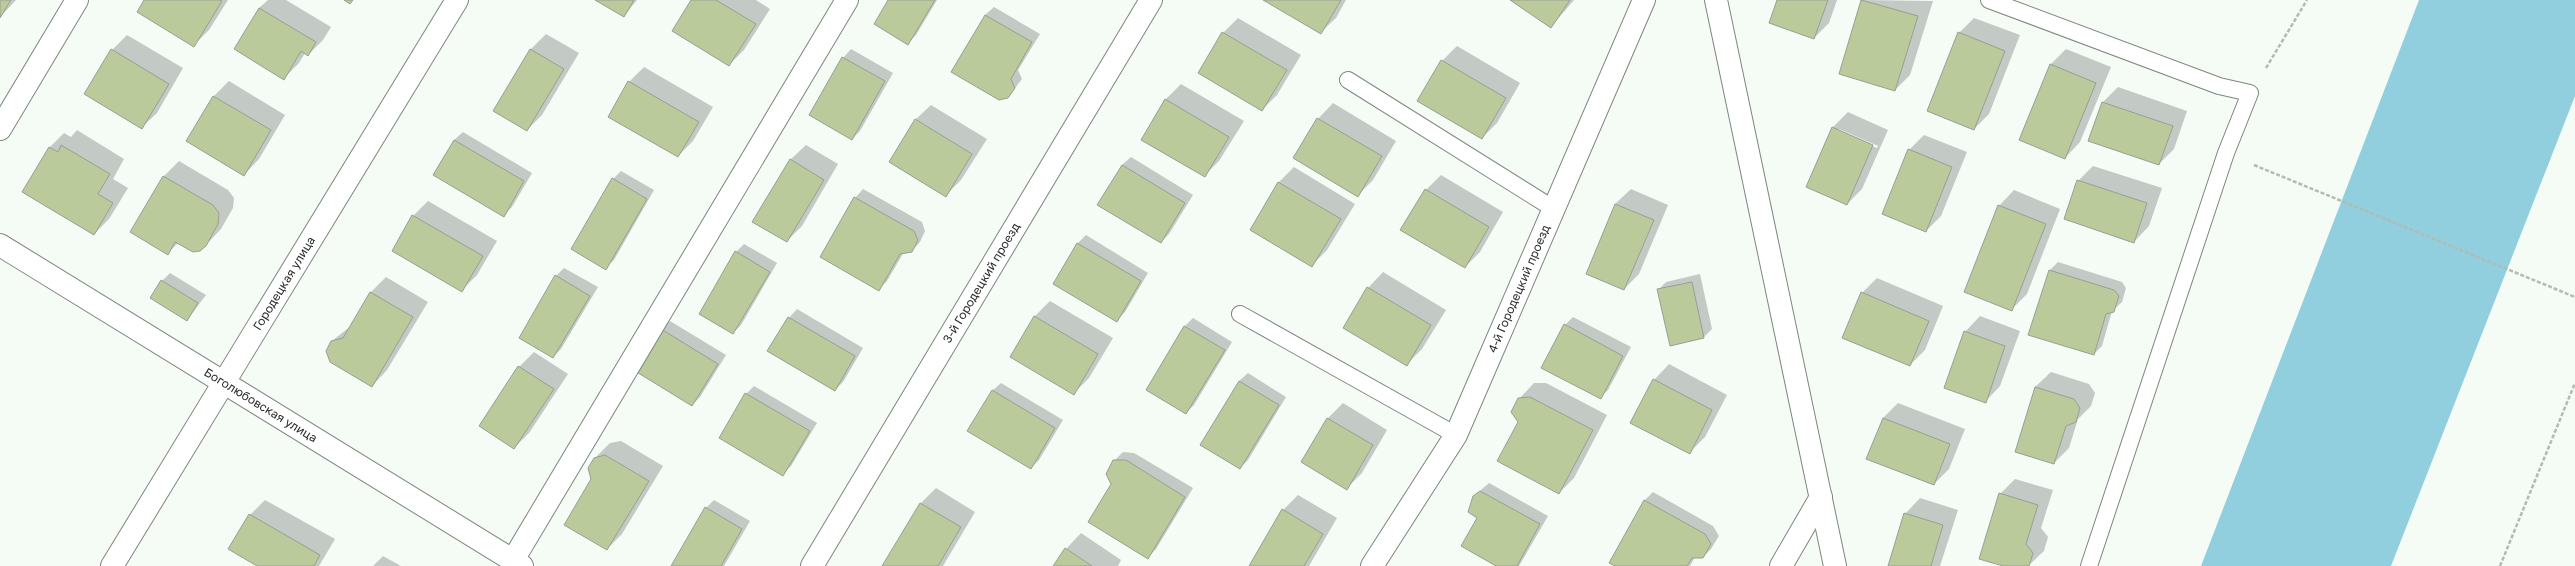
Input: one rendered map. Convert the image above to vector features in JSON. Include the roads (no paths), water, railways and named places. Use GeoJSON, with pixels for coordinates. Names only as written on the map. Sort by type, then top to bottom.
{"type":"FeatureCollection","features":[{"type":"Feature","properties":{"kind":"street"},"geometry":{"type":"LineString","coordinates":[[0,129],[77,0]]}},
{"type":"Feature","properties":{"kind":"street","name":"Городецкая улица"},"geometry":{"type":"LineString","coordinates":[[112,566],[457,0]]}},
{"type":"Feature","properties":{"kind":"street"},"geometry":{"type":"LineString","coordinates":[[518,563],[847,0]]}},
{"type":"Feature","properties":{"kind":"street","name":"3-й Городецкий проезд"},"geometry":{"type":"LineString","coordinates":[[812,566],[1151,0]]}},
{"type":"Feature","properties":{"kind":"street","name":"4-й Городецкий проезд"},"geometry":{"type":"LineString","coordinates":[[1372,566],[1456,435],[1644,0]]}},
{"type":"Feature","properties":{"kind":"street"},"geometry":{"type":"LineString","coordinates":[[1716,0],[1835,566]]}},
{"type":"Feature","properties":{"kind":"street","name":"Боголюбовская улица"},"geometry":{"type":"LineString","coordinates":[[0,245],[518,563]]}},
{"type":"Feature","properties":{"kind":"street"},"geometry":{"type":"LineString","coordinates":[[1780,566],[1821,497]]}},
{"type":"Feature","properties":{"kind":"lane"},"geometry":{"type":"LineString","coordinates":[[1989,0],[2219,86],[2250,93],[2226,153],[2089,566]]}},
{"type":"Feature","properties":{"kind":"lane"},"geometry":{"type":"LineString","coordinates":[[1348,80],[1554,209]]}},
{"type":"Feature","properties":{"kind":"lane"},"geometry":{"type":"LineString","coordinates":[[1240,314],[1456,435]]}},
{"type":"Feature","properties":{"kind":"water"},"geometry":{"type":"Polygon","coordinates":[[[2419,0],[2575,0],[2575,96],[2391,566],[2201,566],[2419,0]]]}}]}
